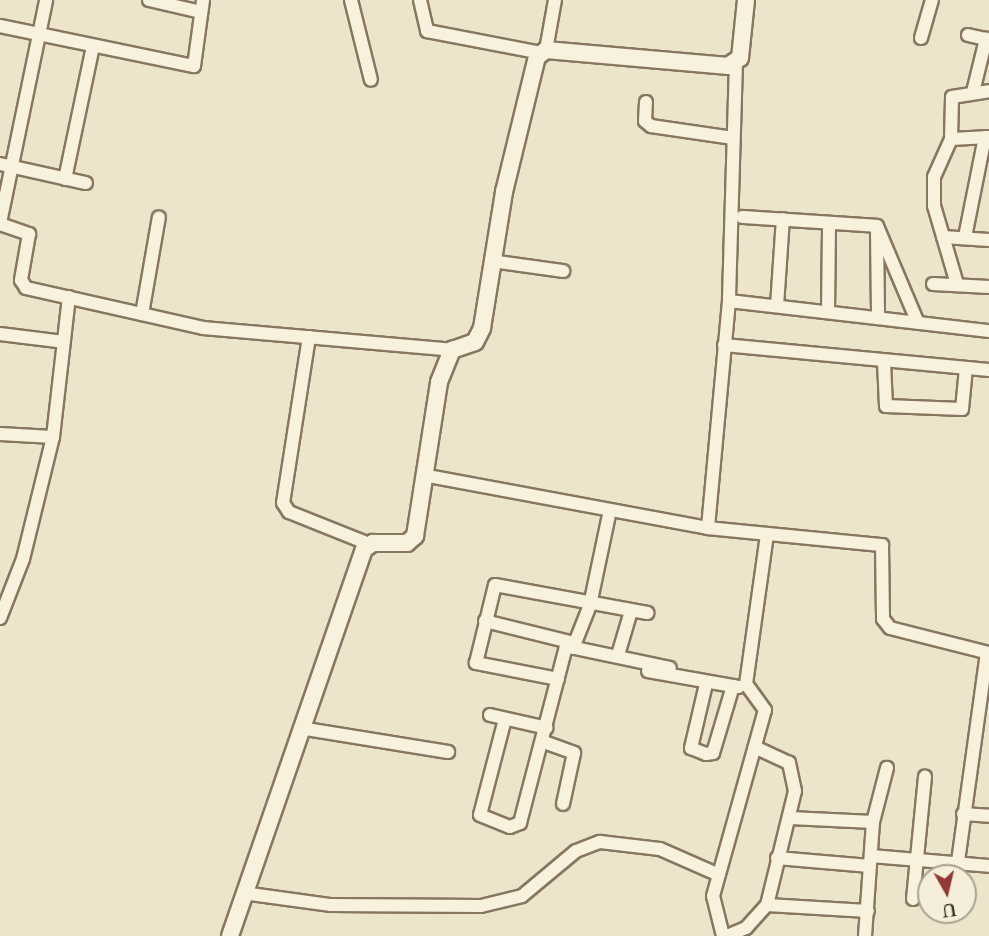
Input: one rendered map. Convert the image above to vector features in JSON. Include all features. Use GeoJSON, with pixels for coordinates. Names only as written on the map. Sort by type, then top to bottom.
{"type":"FeatureCollection","features":[{"type":"Feature","properties":{"kind":"street"},"geometry":{"type":"LineString","coordinates":[[46,0],[6,166],[0,224],[29,234],[22,285],[203,328],[452,350],[479,336],[491,261],[555,0]]}},
{"type":"Feature","properties":{"kind":"street"},"geometry":{"type":"LineString","coordinates":[[0,26],[194,66],[202,6],[150,0]]}},
{"type":"Feature","properties":{"kind":"street"},"geometry":{"type":"LineString","coordinates":[[351,0],[371,80]]}},
{"type":"Feature","properties":{"kind":"street"},"geometry":{"type":"LineString","coordinates":[[420,0],[427,31],[543,51],[711,66],[736,62]]}},
{"type":"Feature","properties":{"kind":"street"},"geometry":{"type":"LineString","coordinates":[[708,528],[729,302],[736,62],[746,0]]}},
{"type":"Feature","properties":{"kind":"street"},"geometry":{"type":"LineString","coordinates":[[921,38],[932,0]]}},
{"type":"Feature","properties":{"kind":"street"},"geometry":{"type":"LineString","coordinates":[[968,35],[987,39],[973,92]]}},
{"type":"Feature","properties":{"kind":"street"},"geometry":{"type":"LineString","coordinates":[[64,179],[93,46]]}},
{"type":"Feature","properties":{"kind":"street"},"geometry":{"type":"LineString","coordinates":[[957,284],[943,237],[934,177],[951,139],[952,97],[989,91]]}},
{"type":"Feature","properties":{"kind":"street"},"geometry":{"type":"LineString","coordinates":[[646,102],[645,121],[651,126],[733,138]]}},
{"type":"Feature","properties":{"kind":"street"},"geometry":{"type":"LineString","coordinates":[[951,139],[987,137],[965,237]]}},
{"type":"Feature","properties":{"kind":"street"},"geometry":{"type":"LineString","coordinates":[[6,166],[86,183]]}},
{"type":"Feature","properties":{"kind":"street"},"geometry":{"type":"LineString","coordinates":[[142,314],[159,217]]}},
{"type":"Feature","properties":{"kind":"street"},"geometry":{"type":"LineString","coordinates":[[742,217],[877,226]]}},
{"type":"Feature","properties":{"kind":"street"},"geometry":{"type":"LineString","coordinates":[[777,306],[783,219]]}},
{"type":"Feature","properties":{"kind":"street"},"geometry":{"type":"LineString","coordinates":[[828,311],[829,223]]}},
{"type":"Feature","properties":{"kind":"street"},"geometry":{"type":"LineString","coordinates":[[877,226],[879,317]]}},
{"type":"Feature","properties":{"kind":"street"},"geometry":{"type":"LineString","coordinates":[[877,226],[918,323]]}},
{"type":"Feature","properties":{"kind":"street"},"geometry":{"type":"LineString","coordinates":[[943,237],[989,240]]}},
{"type":"Feature","properties":{"kind":"street"},"geometry":{"type":"LineString","coordinates":[[491,261],[563,271]]}},
{"type":"Feature","properties":{"kind":"street"},"geometry":{"type":"LineString","coordinates":[[933,284],[989,287]]}},
{"type":"Feature","properties":{"kind":"street"},"geometry":{"type":"LineString","coordinates":[[0,618],[23,559],[53,437],[69,297]]}},
{"type":"Feature","properties":{"kind":"street"},"geometry":{"type":"LineString","coordinates":[[729,302],[828,311],[989,331]]}},
{"type":"Feature","properties":{"kind":"street"},"geometry":{"type":"LineString","coordinates":[[0,334],[64,342]]}},
{"type":"Feature","properties":{"kind":"street"},"geometry":{"type":"LineString","coordinates":[[309,337],[283,503],[289,512],[369,544],[413,539],[428,476],[440,382],[452,350]]}},
{"type":"Feature","properties":{"kind":"street"},"geometry":{"type":"LineString","coordinates":[[724,345],[884,362],[989,370]]}},
{"type":"Feature","properties":{"kind":"street"},"geometry":{"type":"LineString","coordinates":[[884,362],[883,402],[907,407],[962,409],[966,368]]}},
{"type":"Feature","properties":{"kind":"street"},"geometry":{"type":"LineString","coordinates":[[0,434],[53,437]]}},
{"type":"Feature","properties":{"kind":"street"},"geometry":{"type":"LineString","coordinates":[[428,476],[708,528],[882,545],[883,619],[890,628],[988,653],[963,814],[958,864]]}},
{"type":"Feature","properties":{"kind":"street"},"geometry":{"type":"LineString","coordinates":[[574,645],[590,605],[610,510]]}},
{"type":"Feature","properties":{"kind":"street"},"geometry":{"type":"LineString","coordinates":[[706,684],[691,748],[706,754],[713,753],[740,687],[767,534]]}},
{"type":"Feature","properties":{"kind":"street"},"geometry":{"type":"LineString","coordinates":[[230,936],[243,892],[306,729],[369,544]]}},
{"type":"Feature","properties":{"kind":"street"},"geometry":{"type":"LineString","coordinates":[[558,680],[476,663],[485,621],[497,584],[590,605],[647,613]]}},
{"type":"Feature","properties":{"kind":"street"},"geometry":{"type":"LineString","coordinates":[[618,655],[631,611]]}},
{"type":"Feature","properties":{"kind":"street"},"geometry":{"type":"LineString","coordinates":[[485,621],[670,668]]}},
{"type":"Feature","properties":{"kind":"street"},"geometry":{"type":"LineString","coordinates":[[505,719],[481,819],[510,827],[520,823],[544,742],[566,646],[574,645]]}},
{"type":"Feature","properties":{"kind":"street"},"geometry":{"type":"LineString","coordinates":[[648,672],[706,684],[740,687],[765,710],[719,875],[712,908],[725,936],[747,928],[767,905],[777,858],[790,818],[796,784],[789,763],[755,747]]}},
{"type":"Feature","properties":{"kind":"street"},"geometry":{"type":"LineString","coordinates":[[490,716],[547,728]]}},
{"type":"Feature","properties":{"kind":"street"},"geometry":{"type":"LineString","coordinates":[[306,729],[448,752]]}},
{"type":"Feature","properties":{"kind":"street"},"geometry":{"type":"LineString","coordinates":[[544,742],[574,753],[563,804]]}},
{"type":"Feature","properties":{"kind":"street"},"geometry":{"type":"LineString","coordinates":[[865,936],[873,822],[887,768]]}},
{"type":"Feature","properties":{"kind":"street"},"geometry":{"type":"LineString","coordinates":[[913,899],[919,859],[925,777]]}},
{"type":"Feature","properties":{"kind":"street"},"geometry":{"type":"LineString","coordinates":[[963,814],[989,816]]}},
{"type":"Feature","properties":{"kind":"street"},"geometry":{"type":"LineString","coordinates":[[790,818],[873,822]]}},
{"type":"Feature","properties":{"kind":"street"},"geometry":{"type":"LineString","coordinates":[[243,892],[312,904],[481,906],[522,896],[576,851],[600,842],[660,849],[719,875]]}},
{"type":"Feature","properties":{"kind":"street"},"geometry":{"type":"LineString","coordinates":[[777,858],[871,861],[919,859],[936,864]]}},
{"type":"Feature","properties":{"kind":"street"},"geometry":{"type":"LineString","coordinates":[[767,905],[868,911]]}}]}
